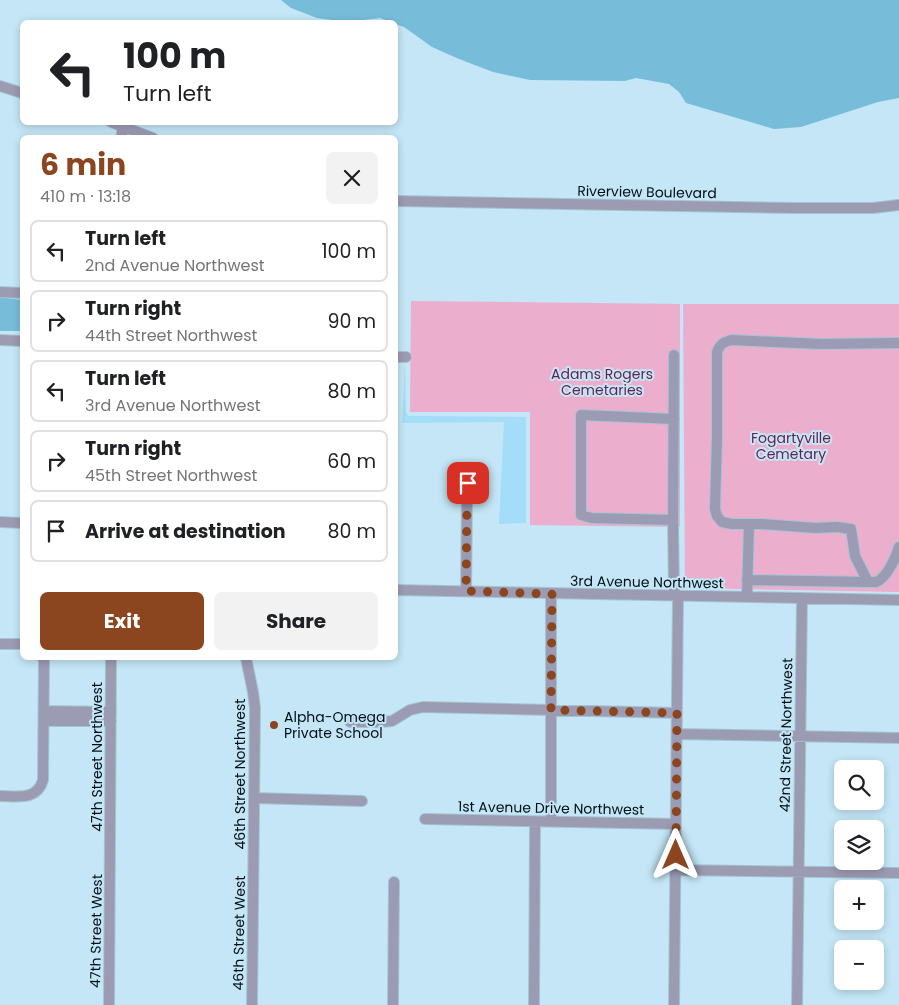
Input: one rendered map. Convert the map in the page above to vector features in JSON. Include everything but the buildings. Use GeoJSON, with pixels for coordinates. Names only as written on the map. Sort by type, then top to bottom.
{"type":"FeatureCollection","features":[{"type":"Feature","properties":{"kind":"street"},"geometry":{"type":"LineString","coordinates":[[0,86],[20,92]]}},
{"type":"Feature","properties":{"kind":"street"},"geometry":{"type":"LineString","coordinates":[[122,135],[122,126],[145,135]]}},
{"type":"Feature","properties":{"kind":"street","name":"Riverview Boulevard"},"geometry":{"type":"LineString","coordinates":[[398,201],[794,208],[873,208],[899,205]]}},
{"type":"Feature","properties":{"kind":"street"},"geometry":{"type":"LineString","coordinates":[[0,292],[20,293]]}},
{"type":"Feature","properties":{"kind":"street"},"geometry":{"type":"LineString","coordinates":[[0,340],[20,340]]}},
{"type":"Feature","properties":{"kind":"street"},"geometry":{"type":"LineString","coordinates":[[876,600],[871,582],[855,556],[851,530],[732,524],[722,522],[717,516],[714,509],[717,437],[717,352],[718,347],[722,343],[731,340],[821,344],[899,343]]}},
{"type":"Feature","properties":{"kind":"street"},"geometry":{"type":"LineString","coordinates":[[674,355],[674,591],[678,596],[674,1005]]}},
{"type":"Feature","properties":{"kind":"street"},"geometry":{"type":"LineString","coordinates":[[673,520],[592,518],[581,515],[581,415],[674,419]]}},
{"type":"Feature","properties":{"kind":"street"},"geometry":{"type":"LineString","coordinates":[[466,591],[467,498],[470,468]]}},
{"type":"Feature","properties":{"kind":"street"},"geometry":{"type":"LineString","coordinates":[[0,522],[20,523]]}},
{"type":"Feature","properties":{"kind":"street"},"geometry":{"type":"LineString","coordinates":[[747,598],[749,524]]}},
{"type":"Feature","properties":{"kind":"street"},"geometry":{"type":"LineString","coordinates":[[748,580],[877,582],[895,559],[899,547]]}},
{"type":"Feature","properties":{"kind":"street","name":"3rd Avenue Northwest"},"geometry":{"type":"LineString","coordinates":[[398,590],[899,600]]}},
{"type":"Feature","properties":{"kind":"street"},"geometry":{"type":"LineString","coordinates":[[550,822],[552,594]]}},
{"type":"Feature","properties":{"kind":"street","name":"42nd Street Northwest"},"geometry":{"type":"LineString","coordinates":[[797,1005],[802,598]]}},
{"type":"Feature","properties":{"kind":"street"},"geometry":{"type":"LineString","coordinates":[[0,644],[20,644]]}},
{"type":"Feature","properties":{"kind":"street"},"geometry":{"type":"LineString","coordinates":[[0,796],[27,796],[35,794],[43,780],[44,660]]}},
{"type":"Feature","properties":{"kind":"street","name":"47th Street Northwest"},"geometry":{"type":"LineString","coordinates":[[110,857],[111,660]]}},
{"type":"Feature","properties":{"kind":"street","name":"46th Street Northwest"},"geometry":{"type":"LineString","coordinates":[[246,660],[255,708],[254,860]]}},
{"type":"Feature","properties":{"kind":"street"},"geometry":{"type":"LineString","coordinates":[[350,722],[392,721],[410,710],[423,707],[677,713]]}},
{"type":"Feature","properties":{"kind":"street"},"geometry":{"type":"LineString","coordinates":[[44,716],[111,716]]}},
{"type":"Feature","properties":{"kind":"street"},"geometry":{"type":"LineString","coordinates":[[677,734],[899,738]]}},
{"type":"Feature","properties":{"kind":"street"},"geometry":{"type":"LineString","coordinates":[[254,798],[362,801]]}},
{"type":"Feature","properties":{"kind":"street","name":"1st Avenue Drive Northwest"},"geometry":{"type":"LineString","coordinates":[[425,819],[676,824]]}},
{"type":"Feature","properties":{"kind":"street"},"geometry":{"type":"LineString","coordinates":[[534,1005],[535,822]]}},
{"type":"Feature","properties":{"kind":"street","name":"47th Street West"},"geometry":{"type":"LineString","coordinates":[[109,1005],[110,857]]}},
{"type":"Feature","properties":{"kind":"street","name":"46th Street West"},"geometry":{"type":"LineString","coordinates":[[252,1005],[254,860]]}},
{"type":"Feature","properties":{"kind":"street"},"geometry":{"type":"LineString","coordinates":[[676,870],[899,873]]}},
{"type":"Feature","properties":{"kind":"street"},"geometry":{"type":"LineString","coordinates":[[393,1005],[394,882]]}},
{"type":"Feature","properties":{"kind":"shaded area"},"geometry":{"type":"Polygon","coordinates":[[[281,0],[899,0],[899,98],[878,102],[801,127],[774,129],[686,103],[679,92],[669,84],[636,78],[625,81],[530,80],[493,72],[432,47],[404,27],[398,25],[398,20],[380,18],[332,20],[317,18],[291,8],[281,0]]]}},
{"type":"Feature","properties":{"kind":"shaded area"},"geometry":{"type":"Polygon","coordinates":[[[0,297],[20,300],[20,330],[0,331],[0,297]]]}},
{"type":"Feature","properties":{"kind":"shaded area"},"geometry":{"type":"Polygon","coordinates":[[[405,363],[406,412],[408,416],[526,417],[526,523],[499,524],[504,422],[402,423],[405,363]]]}},
{"type":"Feature","properties":{"kind":"green space","name":"Adams Rogers Cemetaries"},"geometry":{"type":"Polygon","coordinates":[[[411,301],[680,304],[680,527],[530,525],[530,412],[410,412],[411,301]]]}},
{"type":"Feature","properties":{"kind":"green space","name":"Fogartyville Cemetary"},"geometry":{"type":"Polygon","coordinates":[[[683,304],[899,304],[899,592],[685,588],[683,304]]]}},
{"type":"Feature","properties":{"kind":"place","name":"Alpha-Omega Private School"},"geometry":{"type":"Point","coordinates":[274,725]}},
{"type":"Feature","properties":{"kind":"route"},"geometry":{"type":"LineString","coordinates":[[468,483],[466,591],[552,594],[551,710],[677,713],[676,855]]}}]}
